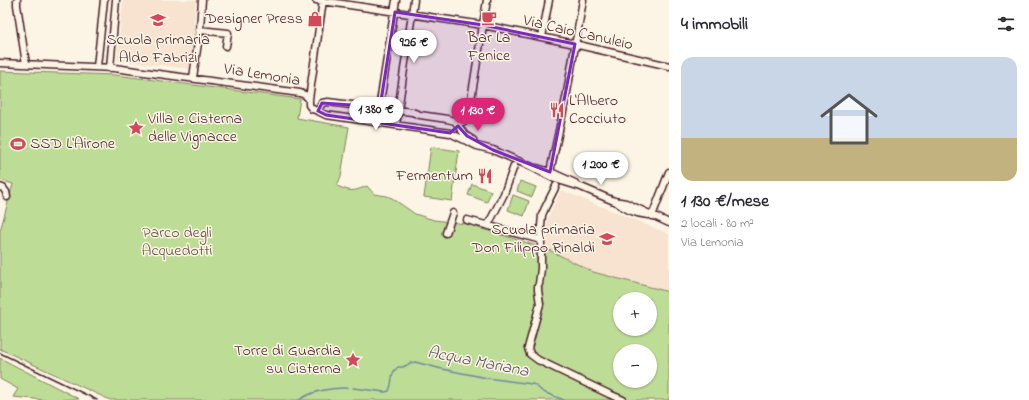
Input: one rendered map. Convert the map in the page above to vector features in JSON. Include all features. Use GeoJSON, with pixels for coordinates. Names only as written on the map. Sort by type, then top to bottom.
{"type":"FeatureCollection","features":[{"type":"Feature","properties":{"kind":"street"},"geometry":{"type":"LineString","coordinates":[[17,0],[26,64]]}},
{"type":"Feature","properties":{"kind":"street"},"geometry":{"type":"LineString","coordinates":[[98,67],[104,0]]}},
{"type":"Feature","properties":{"kind":"street"},"geometry":{"type":"LineString","coordinates":[[110,68],[116,0]]}},
{"type":"Feature","properties":{"kind":"street"},"geometry":{"type":"LineString","coordinates":[[193,78],[202,0]]}},
{"type":"Feature","properties":{"kind":"street","name":"Via Caio Canuleio"},"geometry":{"type":"LineString","coordinates":[[316,0],[484,25],[669,66]]}},
{"type":"Feature","properties":{"kind":"street"},"geometry":{"type":"LineString","coordinates":[[377,122],[396,0]]}},
{"type":"Feature","properties":{"kind":"street"},"geometry":{"type":"LineString","coordinates":[[396,125],[414,0]]}},
{"type":"Feature","properties":{"kind":"street"},"geometry":{"type":"LineString","coordinates":[[487,0],[469,115],[465,121],[459,122],[380,107],[325,102],[320,105],[318,111],[324,115],[450,133],[477,146],[493,150]]}},
{"type":"Feature","properties":{"kind":"street"},"geometry":{"type":"LineString","coordinates":[[542,37],[549,0]]}},
{"type":"Feature","properties":{"kind":"street"},"geometry":{"type":"LineString","coordinates":[[550,172],[564,107],[582,0]]}},
{"type":"Feature","properties":{"kind":"street"},"geometry":{"type":"LineString","coordinates":[[309,99],[323,1]]}},
{"type":"Feature","properties":{"kind":"street"},"geometry":{"type":"LineString","coordinates":[[199,30],[228,33],[226,46]]}},
{"type":"Feature","properties":{"kind":"street","name":"Via Lemonia"},"geometry":{"type":"LineString","coordinates":[[0,63],[110,68],[193,78],[302,94],[309,99],[309,105],[311,108],[318,111]]}},
{"type":"Feature","properties":{"kind":"street"},"geometry":{"type":"LineString","coordinates":[[450,133],[454,128],[455,121]]}},
{"type":"Feature","properties":{"kind":"street"},"geometry":{"type":"LineString","coordinates":[[455,121],[466,136],[493,150],[532,167],[556,180],[572,181],[581,187],[614,200],[621,207],[630,211],[652,216],[669,223]]}},
{"type":"Feature","properties":{"kind":"street"},"geometry":{"type":"LineString","coordinates":[[488,225],[504,194],[514,166]]}},
{"type":"Feature","properties":{"kind":"street"},"geometry":{"type":"LineString","coordinates":[[532,167],[550,172],[556,180]]}},
{"type":"Feature","properties":{"kind":"street"},"geometry":{"type":"LineString","coordinates":[[652,216],[669,172]]}},
{"type":"Feature","properties":{"kind":"street"},"geometry":{"type":"LineString","coordinates":[[556,180],[543,213],[541,269],[538,290],[540,304],[528,348],[530,354],[538,360],[623,400]]}},
{"type":"Feature","properties":{"kind":"street"},"geometry":{"type":"LineString","coordinates":[[0,187],[6,192],[7,197]]}},
{"type":"Feature","properties":{"kind":"street"},"geometry":{"type":"LineString","coordinates":[[446,233],[453,213]]}},
{"type":"Feature","properties":{"kind":"street"},"geometry":{"type":"LineString","coordinates":[[467,220],[541,240]]}},
{"type":"Feature","properties":{"kind":"highlighted area"},"geometry":{"type":"Polygon","coordinates":[[[395,12],[483,25],[575,44],[550,172],[493,150],[467,136],[458,126],[450,133],[326,115],[318,111],[322,103],[380,107],[395,12]]]}},
{"type":"Feature","properties":{"kind":"shaded area","name":"Scuola primaria Aldo Fabrizi"},"geometry":{"type":"Polygon","coordinates":[[[123,0],[196,0],[191,69],[117,60],[123,0]]]}},
{"type":"Feature","properties":{"kind":"shaded area"},"geometry":{"type":"Polygon","coordinates":[[[561,190],[669,234],[669,292],[593,272],[547,249],[547,220],[561,190]]]}},
{"type":"Feature","properties":{"kind":"green space","name":"Parco degli Acquedotti"},"geometry":{"type":"Polygon","coordinates":[[[0,71],[116,75],[300,99],[297,118],[349,127],[341,176],[337,186],[352,190],[367,186],[374,194],[392,198],[415,214],[434,220],[466,224],[547,249],[593,272],[669,292],[669,400],[110,400],[0,349],[0,231],[13,184],[0,180],[0,71]]]}},
{"type":"Feature","properties":{"kind":"green space"},"geometry":{"type":"Polygon","coordinates":[[[431,147],[459,151],[452,201],[424,197],[431,147]]]}},
{"type":"Feature","properties":{"kind":"green space"},"geometry":{"type":"Polygon","coordinates":[[[520,181],[536,187],[532,197],[517,191],[520,181]]]}},
{"type":"Feature","properties":{"kind":"green space"},"geometry":{"type":"Polygon","coordinates":[[[472,184],[491,191],[487,202],[468,195],[472,184]]]}},
{"type":"Feature","properties":{"kind":"green space"},"geometry":{"type":"Polygon","coordinates":[[[513,195],[529,201],[524,216],[508,210],[513,195]]]}},
{"type":"Feature","properties":{"kind":"green space"},"geometry":{"type":"Polygon","coordinates":[[[0,358],[79,399],[45,400],[13,397],[18,389],[0,379],[0,358]]]}},
{"type":"Feature","properties":{"kind":"waterway","name":"Acqua Mariana"},"geometry":{"type":"LineString","coordinates":[[353,388],[385,392],[389,391],[395,370],[398,367],[403,367],[415,362],[487,378],[532,384],[543,392],[564,400]]}},
{"type":"Feature","properties":{"kind":"waterway","name":"Acqua Mariana"},"geometry":{"type":"LineString","coordinates":[[299,400],[310,394],[347,388]]}},
{"type":"Feature","properties":{"kind":"railway"},"geometry":{"type":"LineString","coordinates":[[0,353],[97,400]]}},
{"type":"Feature","properties":{"kind":"place","name":"Bar La Fenice"},"geometry":{"type":"Point","coordinates":[489,18]}},
{"type":"Feature","properties":{"kind":"place","name":"Designer Press"},"geometry":{"type":"Point","coordinates":[315,19]}},
{"type":"Feature","properties":{"kind":"place","name":"Scuola primaria Aldo Fabrizi"},"geometry":{"type":"Point","coordinates":[158,20]}},
{"type":"Feature","properties":{"kind":"place","name":"L'Albero Cocciuto"},"geometry":{"type":"Point","coordinates":[557,110]}},
{"type":"Feature","properties":{"kind":"place","name":"Villa e Cisterna delle Vignacce"},"geometry":{"type":"Point","coordinates":[136,128]}},
{"type":"Feature","properties":{"kind":"place","name":"SSD L'Airone"},"geometry":{"type":"Point","coordinates":[18,144]}},
{"type":"Feature","properties":{"kind":"place","name":"Fermentum"},"geometry":{"type":"Point","coordinates":[485,176]}},
{"type":"Feature","properties":{"kind":"place","name":"Scuola primaria Don Filippo Rinaldi"},"geometry":{"type":"Point","coordinates":[607,239]}},
{"type":"Feature","properties":{"kind":"place","name":"Torre di Guardia su Cisterna"},"geometry":{"type":"Point","coordinates":[353,360]}}]}
